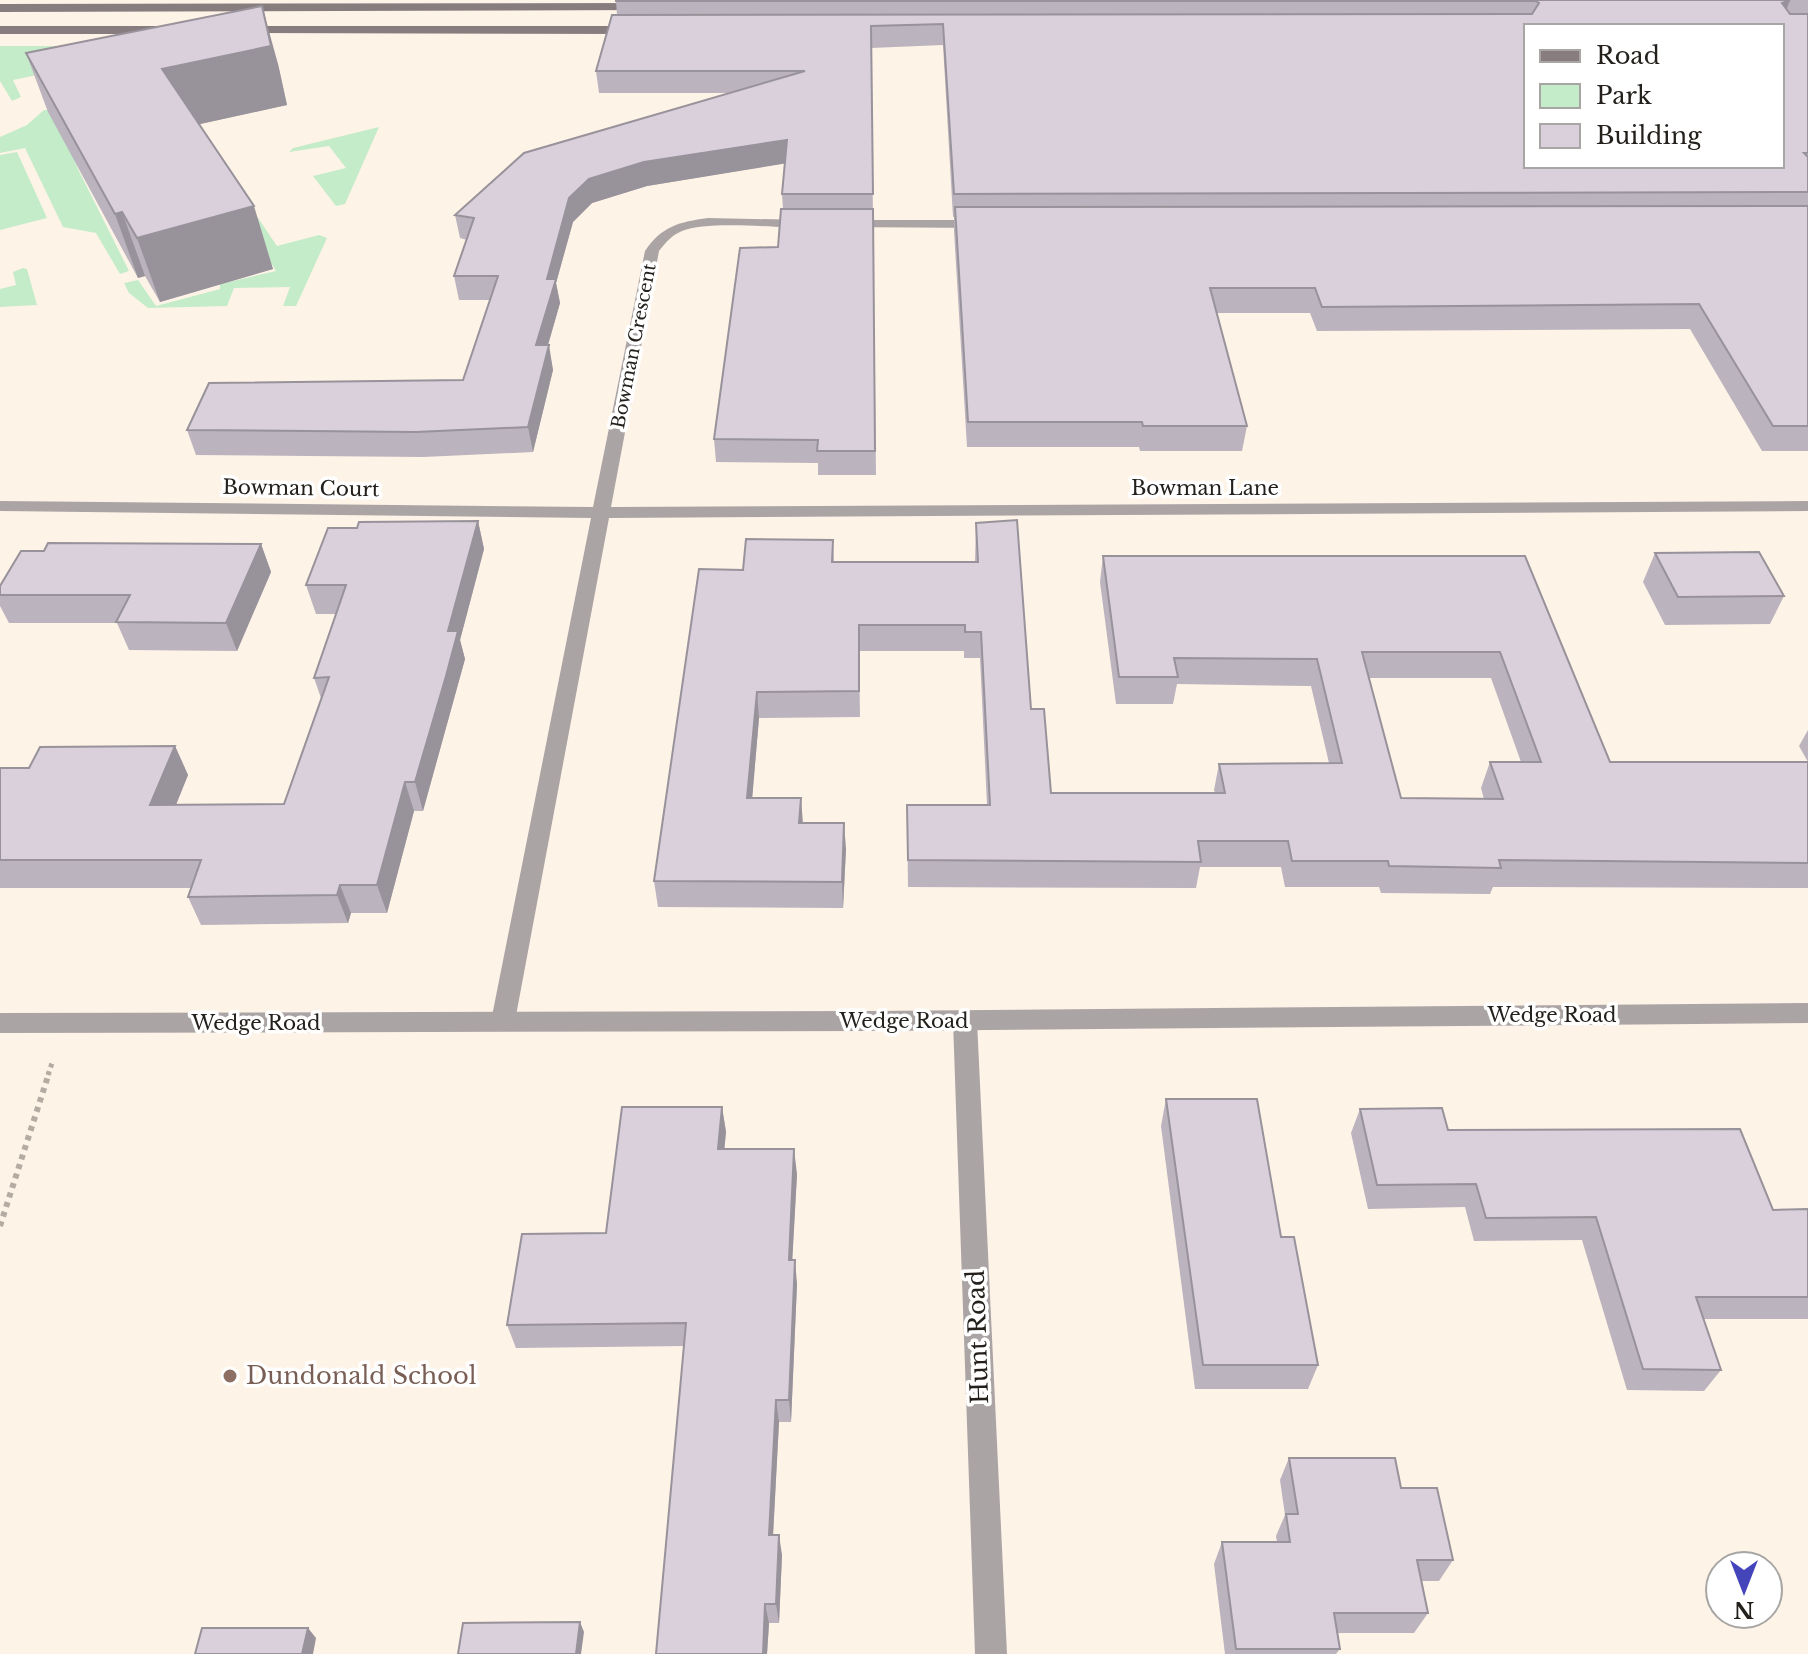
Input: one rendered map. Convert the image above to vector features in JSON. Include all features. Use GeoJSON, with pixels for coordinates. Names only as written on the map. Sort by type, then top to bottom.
{"type":"FeatureCollection","features":[{"type":"Feature","properties":{"kind":"main road"},"geometry":{"type":"LineString","coordinates":[[0,8],[668,6]]}},
{"type":"Feature","properties":{"kind":"main road"},"geometry":{"type":"LineString","coordinates":[[0,30],[180,30]]}},
{"type":"Feature","properties":{"kind":"main road"},"geometry":{"type":"LineString","coordinates":[[225,30],[650,30]]}},
{"type":"Feature","properties":{"kind":"street","name":"Bowman Crescent"},"geometry":{"type":"LineString","coordinates":[[503,1021],[652,251],[663,236],[680,226],[708,222],[742,225],[997,224]]}},
{"type":"Feature","properties":{"kind":"street","name":"Bowman Court"},"geometry":{"type":"LineString","coordinates":[[0,506],[602,512]]}},
{"type":"Feature","properties":{"kind":"street","name":"Bowman Lane"},"geometry":{"type":"LineString","coordinates":[[602,512],[1808,506]]}},
{"type":"Feature","properties":{"kind":"street","name":"Wedge Road"},"geometry":{"type":"LineString","coordinates":[[0,1023],[965,1021],[1808,1013]]}},
{"type":"Feature","properties":{"kind":"street","name":"Hunt Road"},"geometry":{"type":"LineString","coordinates":[[965,1021],[991,1654]]}},
{"type":"Feature","properties":{"kind":"path"},"geometry":{"type":"LineString","coordinates":[[0,1226],[43,1089]]}},
{"type":"Feature","properties":{"kind":"green space"},"geometry":{"type":"Polygon","coordinates":[[[0,46],[211,46],[164,49],[13,80],[21,97],[12,101],[0,81],[0,46]]]}},
{"type":"Feature","properties":{"kind":"green space"},"geometry":{"type":"Polygon","coordinates":[[[44,110],[54,110],[78,169],[129,271],[120,274],[96,233],[63,227],[25,148],[0,153],[0,137],[27,125],[44,110]]]}},
{"type":"Feature","properties":{"kind":"green space"},"geometry":{"type":"Polygon","coordinates":[[[379,127],[345,204],[336,206],[313,176],[346,168],[329,146],[289,152],[293,148],[379,127]]]}},
{"type":"Feature","properties":{"kind":"green space"},"geometry":{"type":"Polygon","coordinates":[[[199,149],[212,150],[277,246],[319,235],[327,238],[296,306],[283,306],[290,287],[234,288],[227,306],[148,308],[129,293],[124,283],[138,280],[156,306],[220,289],[220,284],[276,271],[199,149]]]}},
{"type":"Feature","properties":{"kind":"green space"},"geometry":{"type":"Polygon","coordinates":[[[17,152],[47,218],[0,230],[0,155],[17,152]]]}},
{"type":"Feature","properties":{"kind":"green space"},"geometry":{"type":"Polygon","coordinates":[[[27,269],[37,305],[0,307],[0,289],[16,285],[13,272],[27,269]]]}},
{"type":"Feature","properties":{"kind":"building"},"geometry":{"type":"Polygon","coordinates":[[[616,0],[1790,0],[1782,3],[1790,14],[1808,14],[1808,153],[1804,153],[1808,157],[1808,192],[954,194],[943,24],[871,26],[873,194],[782,194],[787,140],[644,162],[589,179],[569,198],[547,279],[556,279],[536,345],[549,345],[528,427],[416,432],[187,430],[209,383],[463,380],[498,276],[454,276],[474,218],[455,215],[524,153],[805,71],[596,71],[612,15],[1532,14],[1539,3],[616,0]]]}},
{"type":"Feature","properties":{"kind":"building"},"geometry":{"type":"Polygon","coordinates":[[[262,6],[271,46],[162,69],[254,206],[137,238],[122,212],[115,214],[26,53],[262,6]]]}},
{"type":"Feature","properties":{"kind":"building"},"geometry":{"type":"Polygon","coordinates":[[[1808,206],[1808,426],[1773,426],[1699,304],[1322,307],[1315,288],[1210,288],[1247,426],[1143,426],[1142,422],[968,422],[955,207],[1808,206]]]}},
{"type":"Feature","properties":{"kind":"building"},"geometry":{"type":"Polygon","coordinates":[[[781,209],[873,209],[875,451],[817,451],[818,440],[714,439],[740,248],[778,247],[781,209]]]}},
{"type":"Feature","properties":{"kind":"building"},"geometry":{"type":"Polygon","coordinates":[[[1017,520],[1031,709],[1044,709],[1051,793],[1225,793],[1219,764],[1342,763],[1317,659],[1174,658],[1178,677],[1119,677],[1103,556],[1525,556],[1610,762],[1808,762],[1808,863],[1499,860],[1501,868],[1389,866],[1388,861],[1292,861],[1288,841],[1198,841],[1201,862],[908,860],[907,805],[990,805],[981,632],[965,632],[965,625],[859,625],[859,691],[757,692],[747,798],[801,798],[799,823],[844,823],[842,882],[654,881],[699,569],[743,570],[746,539],[833,540],[832,562],[978,562],[976,523],[1017,520]],[[1362,652],[1401,798],[1503,799],[1490,762],[1541,762],[1500,652],[1362,652]]]}},
{"type":"Feature","properties":{"kind":"building"},"geometry":{"type":"Polygon","coordinates":[[[478,521],[448,631],[458,631],[446,676],[415,782],[405,782],[377,885],[340,885],[337,895],[188,897],[201,860],[0,860],[0,768],[29,768],[40,747],[175,746],[150,805],[284,804],[329,677],[314,678],[346,585],[306,585],[328,528],[357,528],[359,522],[478,521]]]}},
{"type":"Feature","properties":{"kind":"building"},"geometry":{"type":"Polygon","coordinates":[[[48,543],[261,544],[226,623],[116,622],[130,595],[0,595],[0,586],[21,551],[44,551],[48,543]]]}},
{"type":"Feature","properties":{"kind":"building"},"geometry":{"type":"Polygon","coordinates":[[[1759,552],[1784,596],[1678,597],[1655,553],[1759,552]]]}},
{"type":"Feature","properties":{"kind":"building"},"geometry":{"type":"Polygon","coordinates":[[[1166,1099],[1257,1099],[1281,1237],[1294,1237],[1318,1365],[1203,1365],[1166,1099]]]}},
{"type":"Feature","properties":{"kind":"building"},"geometry":{"type":"Polygon","coordinates":[[[622,1107],[722,1107],[718,1149],[794,1149],[789,1260],[795,1260],[789,1400],[776,1400],[769,1535],[779,1535],[776,1604],[765,1604],[763,1654],[656,1654],[686,1323],[507,1325],[522,1234],[606,1233],[622,1107]]]}},
{"type":"Feature","properties":{"kind":"building"},"geometry":{"type":"Polygon","coordinates":[[[1442,1108],[1448,1130],[1740,1129],[1773,1210],[1808,1209],[1808,1297],[1696,1297],[1721,1370],[1643,1369],[1596,1217],[1486,1218],[1476,1184],[1377,1185],[1360,1109],[1442,1108]]]}},
{"type":"Feature","properties":{"kind":"building"},"geometry":{"type":"Polygon","coordinates":[[[1289,1458],[1395,1458],[1401,1488],[1437,1488],[1453,1560],[1417,1560],[1428,1613],[1334,1613],[1340,1649],[1236,1649],[1222,1542],[1290,1542],[1286,1514],[1298,1514],[1289,1458]]]}},
{"type":"Feature","properties":{"kind":"building"},"geometry":{"type":"Polygon","coordinates":[[[580,1622],[576,1654],[458,1654],[463,1623],[580,1622]]]}},
{"type":"Feature","properties":{"kind":"building"},"geometry":{"type":"Polygon","coordinates":[[[202,1628],[308,1628],[302,1654],[195,1654],[202,1628]]]}},
{"type":"Feature","properties":{"kind":"place","name":"Dundonald School"},"geometry":{"type":"Point","coordinates":[230,1376]}}]}
